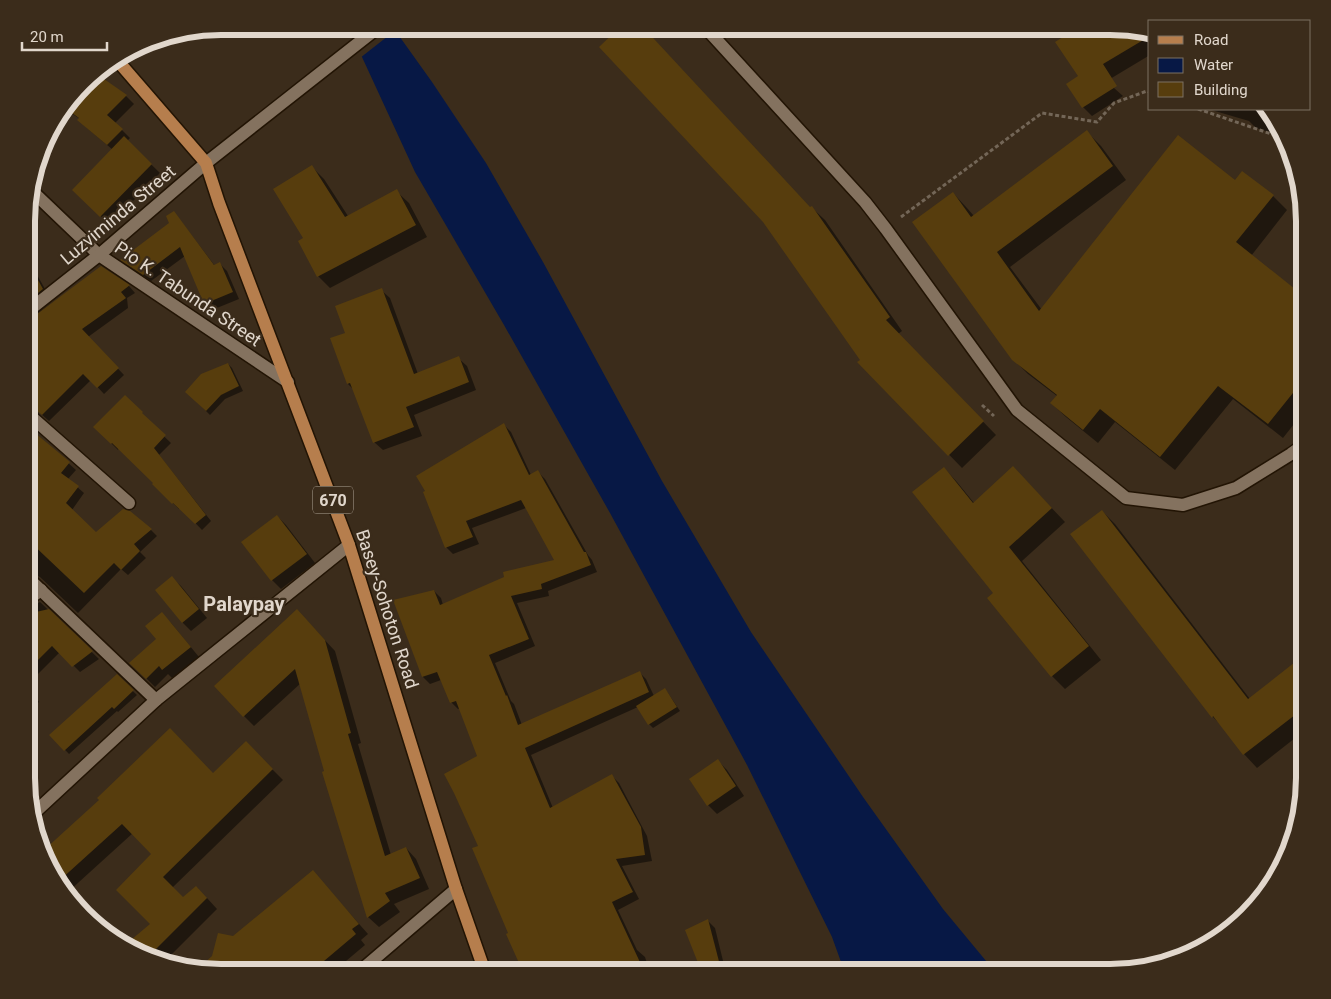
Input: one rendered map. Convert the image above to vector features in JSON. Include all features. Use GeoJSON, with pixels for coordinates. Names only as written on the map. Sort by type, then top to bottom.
{"type":"FeatureCollection","features":[{"type":"Feature","properties":{"kind":"main road","name":"Basey-Sohoton Road"},"geometry":{"type":"LineString","coordinates":[[121,64],[206,163],[219,203],[350,545],[456,889],[482,964]]}},
{"type":"Feature","properties":{"kind":"street","name":"Luzviminda Street"},"geometry":{"type":"LineString","coordinates":[[35,305],[100,255],[206,163],[368,35]]}},
{"type":"Feature","properties":{"kind":"street"},"geometry":{"type":"LineString","coordinates":[[712,35],[865,202],[1017,410],[1126,498],[1183,505],[1236,488],[1296,450]]}},
{"type":"Feature","properties":{"kind":"street","name":"Pio K. Tabunda Street"},"geometry":{"type":"LineString","coordinates":[[37,196],[100,255],[288,382]]}},
{"type":"Feature","properties":{"kind":"street"},"geometry":{"type":"LineString","coordinates":[[35,419],[129,504]]}},
{"type":"Feature","properties":{"kind":"street"},"geometry":{"type":"LineString","coordinates":[[38,809],[156,700],[350,545]]}},
{"type":"Feature","properties":{"kind":"street"},"geometry":{"type":"LineString","coordinates":[[35,584],[156,700]]}},
{"type":"Feature","properties":{"kind":"street"},"geometry":{"type":"LineString","coordinates":[[35,594],[41,590]]}},
{"type":"Feature","properties":{"kind":"street"},"geometry":{"type":"LineString","coordinates":[[367,964],[456,889]]}},
{"type":"Feature","properties":{"kind":"path"},"geometry":{"type":"LineString","coordinates":[[886,229],[1042,113],[1097,122],[1114,103],[1148,91]]}},
{"type":"Feature","properties":{"kind":"path"},"geometry":{"type":"LineString","coordinates":[[1201,110],[1275,135]]}},
{"type":"Feature","properties":{"kind":"water"},"geometry":{"type":"Polygon","coordinates":[[[345,35],[398,35],[432,82],[486,163],[543,262],[662,481],[751,632],[863,797],[943,909],[989,964],[842,964],[832,937],[747,765],[610,513],[415,172],[362,57],[345,35]]]}},
{"type":"Feature","properties":{"kind":"pier"},"geometry":{"type":"Polygon","coordinates":[[[348,35],[389,35],[360,58],[344,38],[348,35]]]}},
{"type":"Feature","properties":{"kind":"building"},"geometry":{"type":"Polygon","coordinates":[[[612,35],[650,35],[810,207],[812,206],[890,317],[886,320],[984,421],[948,456],[857,362],[860,360],[763,222],[599,47],[612,35]]]}},
{"type":"Feature","properties":{"kind":"building"},"geometry":{"type":"Polygon","coordinates":[[[1066,35],[1122,35],[1145,39],[1103,64],[1117,86],[1082,108],[1066,84],[1078,76],[1055,42],[1066,35]]]}},
{"type":"Feature","properties":{"kind":"building"},"geometry":{"type":"Polygon","coordinates":[[[103,77],[127,95],[107,115],[123,129],[107,145],[77,120],[79,118],[70,112],[89,89],[103,77]]]}},
{"type":"Feature","properties":{"kind":"building"},"geometry":{"type":"Polygon","coordinates":[[[1087,130],[1113,166],[997,252],[1039,311],[1178,135],[1235,180],[1242,171],[1274,195],[1236,242],[1296,290],[1296,389],[1268,424],[1218,386],[1160,457],[1100,409],[1083,430],[1050,403],[1057,395],[1012,360],[912,222],[953,192],[971,217],[1087,130]]]}},
{"type":"Feature","properties":{"kind":"building"},"geometry":{"type":"Polygon","coordinates":[[[124,136],[152,164],[100,217],[72,190],[124,136]]]}},
{"type":"Feature","properties":{"kind":"building"},"geometry":{"type":"Polygon","coordinates":[[[312,165],[345,217],[397,189],[416,225],[317,277],[298,241],[303,238],[273,189],[312,165]]]}},
{"type":"Feature","properties":{"kind":"building"},"geometry":{"type":"Polygon","coordinates":[[[174,211],[214,265],[220,262],[233,292],[204,304],[180,247],[143,275],[120,260],[169,223],[166,216],[174,211]]]}},
{"type":"Feature","properties":{"kind":"building"},"geometry":{"type":"Polygon","coordinates":[[[101,266],[130,285],[121,292],[126,298],[82,329],[119,368],[97,388],[83,374],[42,415],[35,409],[35,316],[101,266]]]}},
{"type":"Feature","properties":{"kind":"building"},"geometry":{"type":"Polygon","coordinates":[[[35,275],[43,289],[35,295],[35,275]]]}},
{"type":"Feature","properties":{"kind":"building"},"geometry":{"type":"Polygon","coordinates":[[[382,288],[414,374],[459,356],[469,382],[406,407],[414,427],[373,443],[350,383],[347,384],[330,338],[345,333],[335,306],[382,288]]]}},
{"type":"Feature","properties":{"kind":"building"},"geometry":{"type":"Polygon","coordinates":[[[228,363],[239,386],[221,395],[206,411],[185,392],[201,374],[228,363]]]}},
{"type":"Feature","properties":{"kind":"building"},"geometry":{"type":"Polygon","coordinates":[[[125,395],[166,435],[154,448],[206,515],[195,524],[93,427],[125,395]]]}},
{"type":"Feature","properties":{"kind":"building"},"geometry":{"type":"Polygon","coordinates":[[[504,423],[529,475],[538,470],[584,552],[586,552],[591,565],[541,584],[542,589],[511,596],[529,639],[489,655],[518,725],[640,671],[649,692],[525,748],[550,808],[612,774],[641,827],[645,855],[616,859],[633,892],[612,902],[641,964],[519,964],[472,848],[478,846],[444,774],[477,756],[456,701],[450,703],[437,672],[422,677],[393,600],[434,590],[440,605],[504,577],[503,572],[554,560],[521,500],[466,521],[473,537],[445,548],[423,492],[425,491],[416,476],[504,423]]]}},
{"type":"Feature","properties":{"kind":"building"},"geometry":{"type":"Polygon","coordinates":[[[35,433],[70,462],[61,473],[79,486],[66,503],[96,532],[123,509],[130,511],[152,529],[134,544],[140,551],[121,570],[114,563],[84,593],[35,547],[35,433]]]}},
{"type":"Feature","properties":{"kind":"building"},"geometry":{"type":"Polygon","coordinates":[[[1013,466],[1052,508],[1009,547],[1089,646],[1051,677],[987,598],[993,593],[912,492],[944,467],[973,503],[1013,466]]]}},
{"type":"Feature","properties":{"kind":"building"},"geometry":{"type":"Polygon","coordinates":[[[1102,510],[1248,699],[1296,661],[1296,714],[1243,755],[1213,716],[1212,718],[1070,534],[1102,510]]]}},
{"type":"Feature","properties":{"kind":"building"},"geometry":{"type":"Polygon","coordinates":[[[277,515],[307,554],[271,581],[241,542],[277,515]]]}},
{"type":"Feature","properties":{"kind":"building"},"geometry":{"type":"Polygon","coordinates":[[[172,576],[199,609],[182,623],[155,590],[172,576]]]}},
{"type":"Feature","properties":{"kind":"building"},"geometry":{"type":"Polygon","coordinates":[[[49,609],[93,651],[72,667],[52,646],[35,663],[35,612],[49,609]]]}},
{"type":"Feature","properties":{"kind":"building"},"geometry":{"type":"Polygon","coordinates":[[[297,609],[325,640],[351,733],[348,734],[385,856],[406,847],[420,878],[385,893],[390,901],[367,918],[322,772],[324,771],[295,669],[243,717],[214,686],[297,609]]]}},
{"type":"Feature","properties":{"kind":"building"},"geometry":{"type":"Polygon","coordinates":[[[162,612],[191,647],[162,670],[159,666],[146,679],[129,663],[156,639],[145,626],[162,612]]]}},
{"type":"Feature","properties":{"kind":"building"},"geometry":{"type":"Polygon","coordinates":[[[117,674],[134,690],[114,709],[112,707],[64,751],[49,735],[117,674]]]}},
{"type":"Feature","properties":{"kind":"building"},"geometry":{"type":"Polygon","coordinates":[[[665,688],[677,707],[648,725],[636,706],[665,688]]]}},
{"type":"Feature","properties":{"kind":"building"},"geometry":{"type":"Polygon","coordinates":[[[170,728],[213,773],[246,741],[273,769],[163,877],[183,897],[196,886],[207,898],[154,951],[131,940],[150,924],[116,890],[151,854],[122,824],[64,877],[49,849],[48,846],[99,800],[97,798],[170,728]]]}},
{"type":"Feature","properties":{"kind":"building"},"geometry":{"type":"Polygon","coordinates":[[[718,759],[736,786],[707,806],[689,779],[718,759]]]}},
{"type":"Feature","properties":{"kind":"building"},"geometry":{"type":"Polygon","coordinates":[[[313,870],[359,924],[352,929],[356,934],[320,964],[204,963],[212,956],[218,933],[233,936],[313,870]]]}},
{"type":"Feature","properties":{"kind":"building"},"geometry":{"type":"Polygon","coordinates":[[[708,919],[720,964],[698,964],[685,930],[708,919]]]}},
{"type":"Feature","properties":{"kind":"district","name":"Palaypay"},"geometry":{"type":"Point","coordinates":[244,604]}}]}
